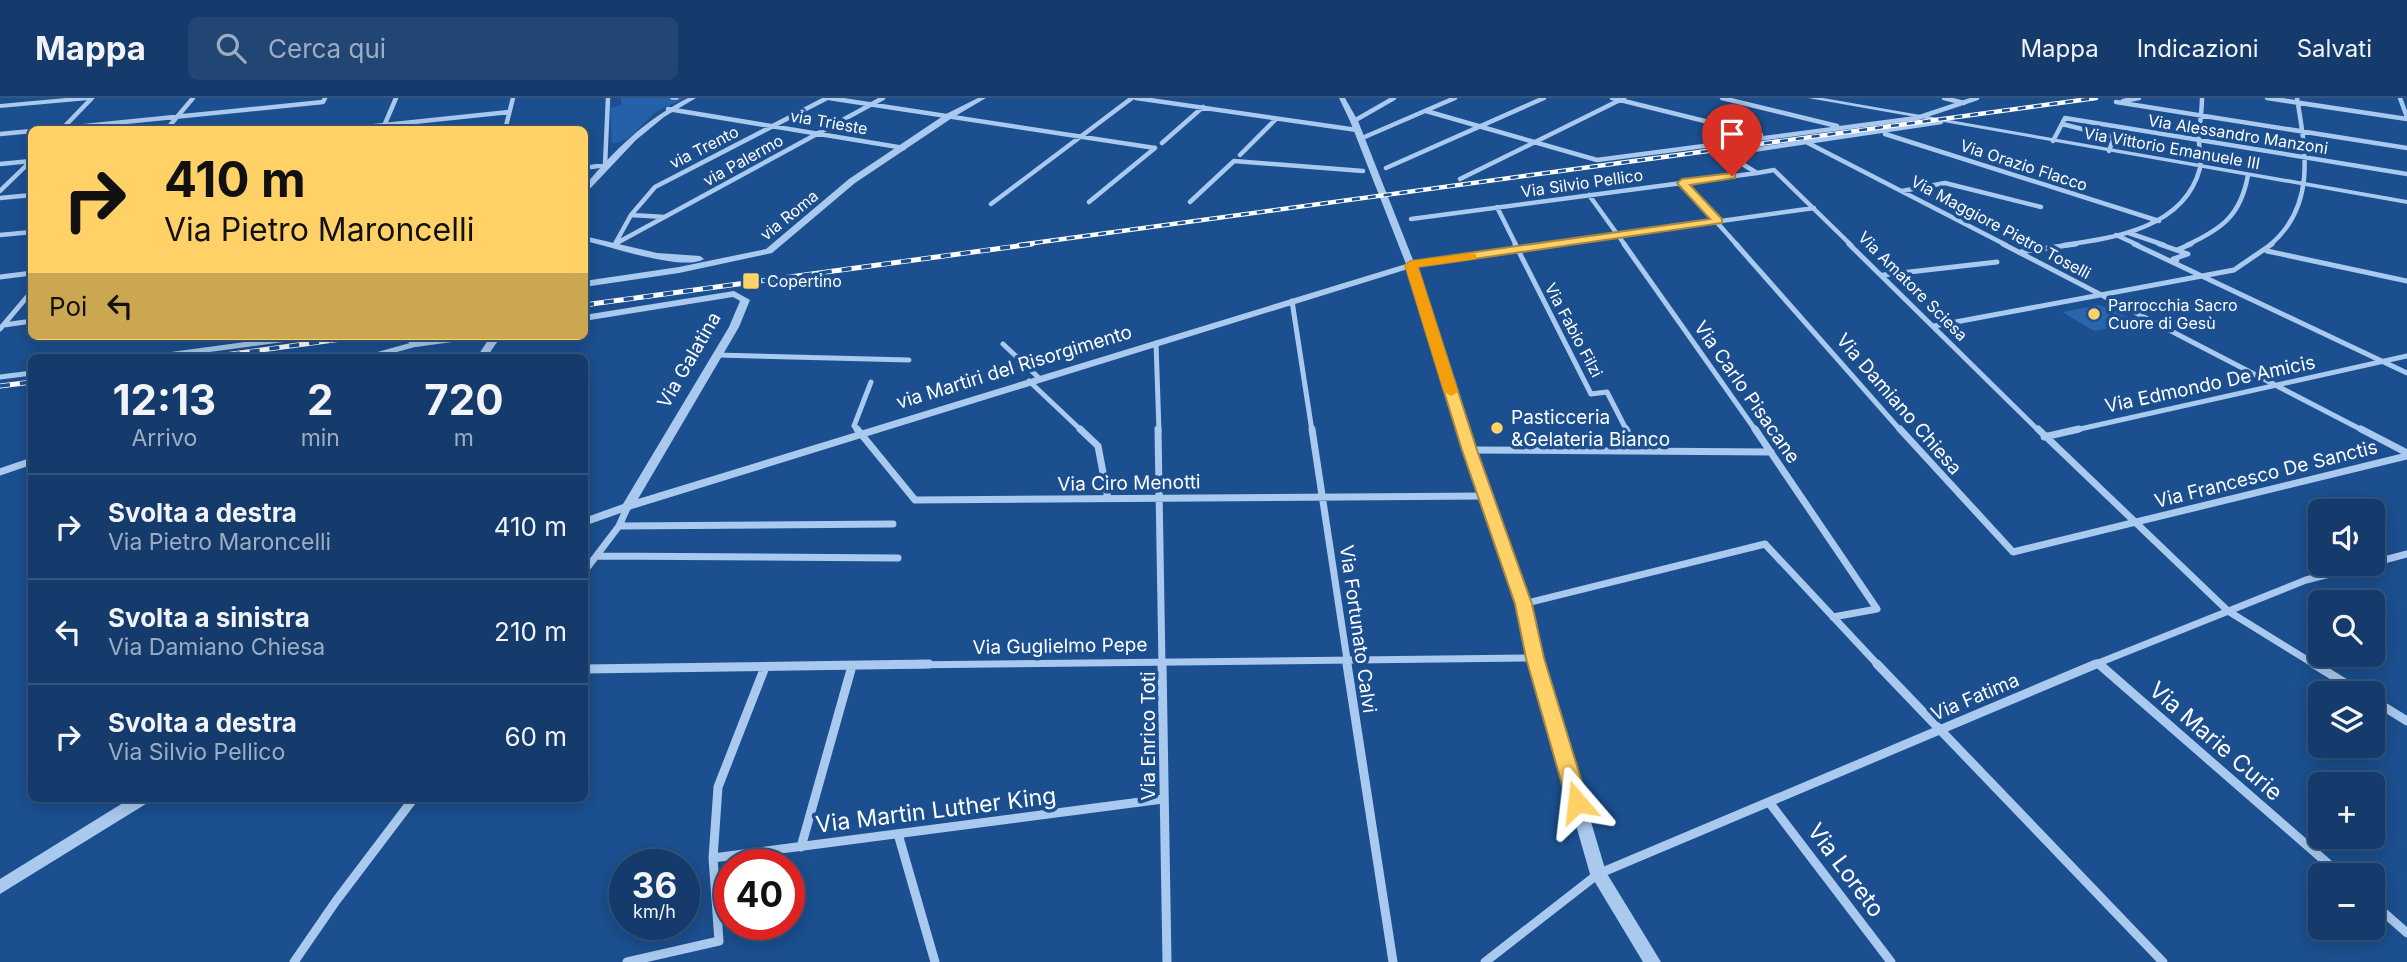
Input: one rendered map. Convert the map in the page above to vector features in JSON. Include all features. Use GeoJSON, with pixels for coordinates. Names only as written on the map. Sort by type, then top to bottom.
{"type":"FeatureCollection","features":[{"type":"Feature","properties":{"kind":"street"},"geometry":{"type":"LineString","coordinates":[[0,106],[90,98]]}},
{"type":"Feature","properties":{"kind":"street"},"geometry":{"type":"LineString","coordinates":[[66,126],[90,98]]}},
{"type":"Feature","properties":{"kind":"street"},"geometry":{"type":"LineString","coordinates":[[169,126],[193,98]]}},
{"type":"Feature","properties":{"kind":"street"},"geometry":{"type":"LineString","coordinates":[[89,126],[323,102],[324,98]]}},
{"type":"Feature","properties":{"kind":"street"},"geometry":{"type":"LineString","coordinates":[[384,126],[396,98]]}},
{"type":"Feature","properties":{"kind":"street"},"geometry":{"type":"LineString","coordinates":[[506,126],[513,98]]}},
{"type":"Feature","properties":{"kind":"street"},"geometry":{"type":"LineString","coordinates":[[605,165],[608,98]]}},
{"type":"Feature","properties":{"kind":"street"},"geometry":{"type":"LineString","coordinates":[[588,188],[605,165],[668,110],[693,98]]}},
{"type":"Feature","properties":{"kind":"street"},"geometry":{"type":"LineString","coordinates":[[828,98],[1155,148],[1088,202]]}},
{"type":"Feature","properties":{"kind":"street","name":"via Trento"},"geometry":{"type":"LineString","coordinates":[[615,244],[631,215],[655,187],[828,98]]}},
{"type":"Feature","properties":{"kind":"street","name":"via Palermo"},"geometry":{"type":"LineString","coordinates":[[615,244],[883,98]]}},
{"type":"Feature","properties":{"kind":"street","name":"via Roma"},"geometry":{"type":"LineString","coordinates":[[588,283],[747,258],[769,251],[852,181],[949,116],[983,98]]}},
{"type":"Feature","properties":{"kind":"street"},"geometry":{"type":"LineString","coordinates":[[991,204],[1134,98],[1276,118],[1356,125],[1394,98]]}},
{"type":"Feature","properties":{"kind":"street"},"geometry":{"type":"LineString","coordinates":[[1342,98],[1356,125],[1411,265],[1469,450],[1523,604],[1535,658],[1598,874],[1652,962]]}},
{"type":"Feature","properties":{"kind":"street"},"geometry":{"type":"LineString","coordinates":[[1360,139],[1455,98]]}},
{"type":"Feature","properties":{"kind":"street"},"geometry":{"type":"LineString","coordinates":[[1386,168],[1544,98]]}},
{"type":"Feature","properties":{"kind":"street"},"geometry":{"type":"LineString","coordinates":[[1612,98],[1766,137]]}},
{"type":"Feature","properties":{"kind":"street"},"geometry":{"type":"LineString","coordinates":[[1722,98],[1840,127]]}},
{"type":"Feature","properties":{"kind":"street"},"geometry":{"type":"LineString","coordinates":[[1811,98],[1931,120]]}},
{"type":"Feature","properties":{"kind":"street"},"geometry":{"type":"LineString","coordinates":[[1944,98],[1965,103]]}},
{"type":"Feature","properties":{"kind":"street"},"geometry":{"type":"LineString","coordinates":[[1426,111],[1597,160],[1917,118],[1977,98]]}},
{"type":"Feature","properties":{"kind":"street"},"geometry":{"type":"LineString","coordinates":[[2139,98],[2116,102],[2407,148]]}},
{"type":"Feature","properties":{"kind":"street"},"geometry":{"type":"LineString","coordinates":[[2019,253],[2128,233],[2159,220],[2183,205],[2193,191],[2201,167],[2199,140],[2202,98]]}},
{"type":"Feature","properties":{"kind":"street"},"geometry":{"type":"LineString","coordinates":[[2266,98],[2297,100],[2407,118],[2400,98]]}},
{"type":"Feature","properties":{"kind":"street"},"geometry":{"type":"LineString","coordinates":[[1460,178],[1622,99]]}},
{"type":"Feature","properties":{"kind":"street"},"geometry":{"type":"LineString","coordinates":[[1934,326],[2234,271],[2267,251],[2282,238],[2302,206],[2306,185],[2305,156],[2297,100]]}},
{"type":"Feature","properties":{"kind":"street"},"geometry":{"type":"LineString","coordinates":[[1161,142],[1203,107]]}},
{"type":"Feature","properties":{"kind":"street","name":"via Trieste"},"geometry":{"type":"LineString","coordinates":[[668,110],[904,148]]}},
{"type":"Feature","properties":{"kind":"street"},"geometry":{"type":"LineString","coordinates":[[392,126],[509,112]]}},
{"type":"Feature","properties":{"kind":"street"},"geometry":{"type":"LineString","coordinates":[[1240,155],[1276,118]]}},
{"type":"Feature","properties":{"kind":"street","name":"Via Alessandro Manzoni"},"geometry":{"type":"LineString","coordinates":[[2062,124],[2065,118],[2407,174]]}},
{"type":"Feature","properties":{"kind":"street","name":"Via Vittorio Emanuele III"},"geometry":{"type":"LineString","coordinates":[[1931,120],[2407,202]]}},
{"type":"Feature","properties":{"kind":"street","name":"Via Amatore Sciesa"},"geometry":{"type":"LineString","coordinates":[[1941,122],[1726,154],[1757,173],[1774,170],[2044,437],[2228,611],[2342,681]]}},
{"type":"Feature","properties":{"kind":"street"},"geometry":{"type":"LineString","coordinates":[[2053,141],[2062,124],[2114,137],[2109,151]]}},
{"type":"Feature","properties":{"kind":"street"},"geometry":{"type":"LineString","coordinates":[[0,134],[28,131]]}},
{"type":"Feature","properties":{"kind":"street","name":"Via Orazio Flacco"},"geometry":{"type":"LineString","coordinates":[[1881,132],[2159,220]]}},
{"type":"Feature","properties":{"kind":"street","name":"Via Maggiore Pietro Toselli"},"geometry":{"type":"LineString","coordinates":[[1806,142],[2407,455]]}},
{"type":"Feature","properties":{"kind":"street"},"geometry":{"type":"LineString","coordinates":[[0,164],[28,161]]}},
{"type":"Feature","properties":{"kind":"street"},"geometry":{"type":"LineString","coordinates":[[1190,202],[1234,161],[1363,171]]}},
{"type":"Feature","properties":{"kind":"street"},"geometry":{"type":"LineString","coordinates":[[0,191],[28,164]]}},
{"type":"Feature","properties":{"kind":"street"},"geometry":{"type":"LineString","coordinates":[[588,167],[605,165]]}},
{"type":"Feature","properties":{"kind":"street","name":"Via Silvio Pellico"},"geometry":{"type":"LineString","coordinates":[[1411,219],[1757,173]]}},
{"type":"Feature","properties":{"kind":"street"},"geometry":{"type":"LineString","coordinates":[[2177,250],[2215,232],[2239,208],[2246,193],[2248,175]]}},
{"type":"Feature","properties":{"kind":"street","name":"Via Damiano Chiesa"},"geometry":{"type":"LineString","coordinates":[[1682,183],[1935,469],[2013,552],[2132,522]]}},
{"type":"Feature","properties":{"kind":"street"},"geometry":{"type":"LineString","coordinates":[[1902,191],[1945,183],[2041,207]]}},
{"type":"Feature","properties":{"kind":"street"},"geometry":{"type":"LineString","coordinates":[[0,198],[28,195]]}},
{"type":"Feature","properties":{"kind":"street","name":"Via Carlo Pisacane"},"geometry":{"type":"LineString","coordinates":[[1589,195],[1771,452],[1877,609],[1833,617]]}},
{"type":"Feature","properties":{"kind":"street","name":"Via Fabio Filzi"},"geometry":{"type":"LineString","coordinates":[[1496,207],[1591,394],[1607,392],[1636,450]]}},
{"type":"Feature","properties":{"kind":"street"},"geometry":{"type":"LineString","coordinates":[[1411,265],[1814,208]]}},
{"type":"Feature","properties":{"kind":"street"},"geometry":{"type":"LineString","coordinates":[[631,215],[666,217]]}},
{"type":"Feature","properties":{"kind":"street"},"geometry":{"type":"LineString","coordinates":[[0,235],[28,232]]}},
{"type":"Feature","properties":{"kind":"street"},"geometry":{"type":"LineString","coordinates":[[2128,233],[2188,254],[2173,259],[2211,275]]}},
{"type":"Feature","properties":{"kind":"street"},"geometry":{"type":"LineString","coordinates":[[2116,235],[2407,373]]}},
{"type":"Feature","properties":{"kind":"street"},"geometry":{"type":"LineString","coordinates":[[588,243],[597,240],[687,261],[729,256],[747,258]]}},
{"type":"Feature","properties":{"kind":"street"},"geometry":{"type":"LineString","coordinates":[[588,244],[615,244]]}},
{"type":"Feature","properties":{"kind":"street"},"geometry":{"type":"LineString","coordinates":[[2267,251],[2407,281]]}},
{"type":"Feature","properties":{"kind":"street"},"geometry":{"type":"LineString","coordinates":[[650,254],[679,270],[687,261]]}},
{"type":"Feature","properties":{"kind":"street"},"geometry":{"type":"LineString","coordinates":[[647,275],[661,262]]}},
{"type":"Feature","properties":{"kind":"street"},"geometry":{"type":"LineString","coordinates":[[1883,275],[1997,262]]}},
{"type":"Feature","properties":{"kind":"street","name":"via Martiri del Risorgimento"},"geometry":{"type":"LineString","coordinates":[[628,506],[1411,265]]}},
{"type":"Feature","properties":{"kind":"street"},"geometry":{"type":"LineString","coordinates":[[0,277],[28,274]]}},
{"type":"Feature","properties":{"kind":"street","name":"Via Galatina"},"geometry":{"type":"LineString","coordinates":[[588,317],[734,295],[746,299],[734,327],[628,506]]}},
{"type":"Feature","properties":{"kind":"street"},"geometry":{"type":"LineString","coordinates":[[1,327],[28,296]]}},
{"type":"Feature","properties":{"kind":"street","name":"Via Fortunato Calvi"},"geometry":{"type":"LineString","coordinates":[[1292,301],[1393,962]]}},
{"type":"Feature","properties":{"kind":"street"},"geometry":{"type":"LineString","coordinates":[[1,327],[28,322]]}},
{"type":"Feature","properties":{"kind":"street"},"geometry":{"type":"LineString","coordinates":[[175,354],[278,340]]}},
{"type":"Feature","properties":{"kind":"street"},"geometry":{"type":"LineString","coordinates":[[377,354],[412,340]]}},
{"type":"Feature","properties":{"kind":"street"},"geometry":{"type":"LineString","coordinates":[[484,354],[492,342]]}},
{"type":"Feature","properties":{"kind":"street","name":"Via Enrico Toti"},"geometry":{"type":"LineString","coordinates":[[1156,343],[1164,660],[1163,799],[1167,962]]}},
{"type":"Feature","properties":{"kind":"street"},"geometry":{"type":"LineString","coordinates":[[1003,344],[1098,446],[1108,499]]}},
{"type":"Feature","properties":{"kind":"street"},"geometry":{"type":"LineString","coordinates":[[717,355],[909,360]]}},
{"type":"Feature","properties":{"kind":"street","name":"Via Edmondo De Amicis"},"geometry":{"type":"LineString","coordinates":[[2044,437],[2407,356]]}},
{"type":"Feature","properties":{"kind":"street"},"geometry":{"type":"LineString","coordinates":[[0,377],[28,374]]}},
{"type":"Feature","properties":{"kind":"street"},"geometry":{"type":"LineString","coordinates":[[860,433],[854,426],[871,382]]}},
{"type":"Feature","properties":{"kind":"street","name":"Via Ciro Menotti"},"geometry":{"type":"LineString","coordinates":[[860,433],[915,500],[1487,496]]}},
{"type":"Feature","properties":{"kind":"street"},"geometry":{"type":"LineString","coordinates":[[1469,450],[1771,452]]}},
{"type":"Feature","properties":{"kind":"street","name":"Via Francesco De Sanctis"},"geometry":{"type":"LineString","coordinates":[[2132,522],[2407,455]]}},
{"type":"Feature","properties":{"kind":"street"},"geometry":{"type":"LineString","coordinates":[[0,472],[28,462]]}},
{"type":"Feature","properties":{"kind":"street"},"geometry":{"type":"LineString","coordinates":[[588,519],[628,506]]}},
{"type":"Feature","properties":{"kind":"street"},"geometry":{"type":"LineString","coordinates":[[588,567],[619,526],[628,506]]}},
{"type":"Feature","properties":{"kind":"street"},"geometry":{"type":"LineString","coordinates":[[619,526],[893,524]]}},
{"type":"Feature","properties":{"kind":"street"},"geometry":{"type":"LineString","coordinates":[[1523,604],[1765,544],[2163,962]]}},
{"type":"Feature","properties":{"kind":"street","name":"Via Fatima"},"geometry":{"type":"LineString","coordinates":[[2385,560],[2406,555]]}},
{"type":"Feature","properties":{"kind":"street"},"geometry":{"type":"LineString","coordinates":[[597,556],[898,558]]}},
{"type":"Feature","properties":{"kind":"street","name":"Via Fatima"},"geometry":{"type":"LineString","coordinates":[[1485,962],[1598,874],[2098,663],[2321,576]]}},
{"type":"Feature","properties":{"kind":"street","name":"Via Guglielmo Pepe"},"geometry":{"type":"LineString","coordinates":[[588,669],[1164,660],[1535,658]]}},
{"type":"Feature","properties":{"kind":"street","name":"Via Marie Curie"},"geometry":{"type":"LineString","coordinates":[[2098,663],[2327,863]]}},
{"type":"Feature","properties":{"kind":"street"},"geometry":{"type":"LineString","coordinates":[[801,847],[852,666]]}},
{"type":"Feature","properties":{"kind":"street"},"geometry":{"type":"LineString","coordinates":[[627,962],[719,942],[713,858],[718,787],[765,667]]}},
{"type":"Feature","properties":{"kind":"street"},"geometry":{"type":"LineString","coordinates":[[2385,708],[2407,722]]}},
{"type":"Feature","properties":{"kind":"street","name":"Via Martin Luther King"},"geometry":{"type":"LineString","coordinates":[[713,858],[1163,799]]}},
{"type":"Feature","properties":{"kind":"street"},"geometry":{"type":"LineString","coordinates":[[0,887],[137,802]]}},
{"type":"Feature","properties":{"kind":"street"},"geometry":{"type":"LineString","coordinates":[[294,962],[411,802]]}},
{"type":"Feature","properties":{"kind":"street","name":"Via Loreto"},"geometry":{"type":"LineString","coordinates":[[1769,802],[1892,962]]}},
{"type":"Feature","properties":{"kind":"street"},"geometry":{"type":"LineString","coordinates":[[898,834],[935,962]]}},
{"type":"Feature","properties":{"kind":"street"},"geometry":{"type":"LineString","coordinates":[[2385,914],[2407,933]]}},
{"type":"Feature","properties":{"kind":"shaded area"},"geometry":{"type":"Polygon","coordinates":[[[621,98],[685,98],[652,115],[625,140],[612,143],[610,108],[621,105],[621,98]]]}},
{"type":"Feature","properties":{"kind":"building","name":"Parrocchia Sacro Cuore di Gesù"},"geometry":{"type":"Polygon","coordinates":[[[2099,305],[2130,318],[2128,320],[2133,323],[2094,331],[2062,312],[2099,305]]]}},
{"type":"Feature","properties":{"kind":"railway"},"geometry":{"type":"LineString","coordinates":[[1019,245],[2096,98]]}},
{"type":"Feature","properties":{"kind":"railway"},"geometry":{"type":"LineString","coordinates":[[588,304],[1032,244]]}},
{"type":"Feature","properties":{"kind":"railway"},"geometry":{"type":"LineString","coordinates":[[232,354],[334,340]]}},
{"type":"Feature","properties":{"kind":"railway"},"geometry":{"type":"LineString","coordinates":[[0,386],[28,382]]}},
{"type":"Feature","properties":{"kind":"slow traffic"},"geometry":{"type":"LineString","coordinates":[[1451,392],[1411,265],[1472,256]]}},
{"type":"Feature","properties":{"kind":"place","name":"Copertino"},"geometry":{"type":"Point","coordinates":[751,281]}},
{"type":"Feature","properties":{"kind":"place","name":"Parrocchia Sacro Cuore di Gesù"},"geometry":{"type":"Point","coordinates":[2094,314]}},
{"type":"Feature","properties":{"kind":"place","name":"Pasticceria &Gelateria Bianco"},"geometry":{"type":"Point","coordinates":[1497,428]}},
{"type":"Feature","properties":{"kind":"route"},"geometry":{"type":"LineString","coordinates":[[1577,802],[1535,658],[1523,604],[1469,450],[1411,265],[1718,221],[1682,183],[1732,176]]}}]}
